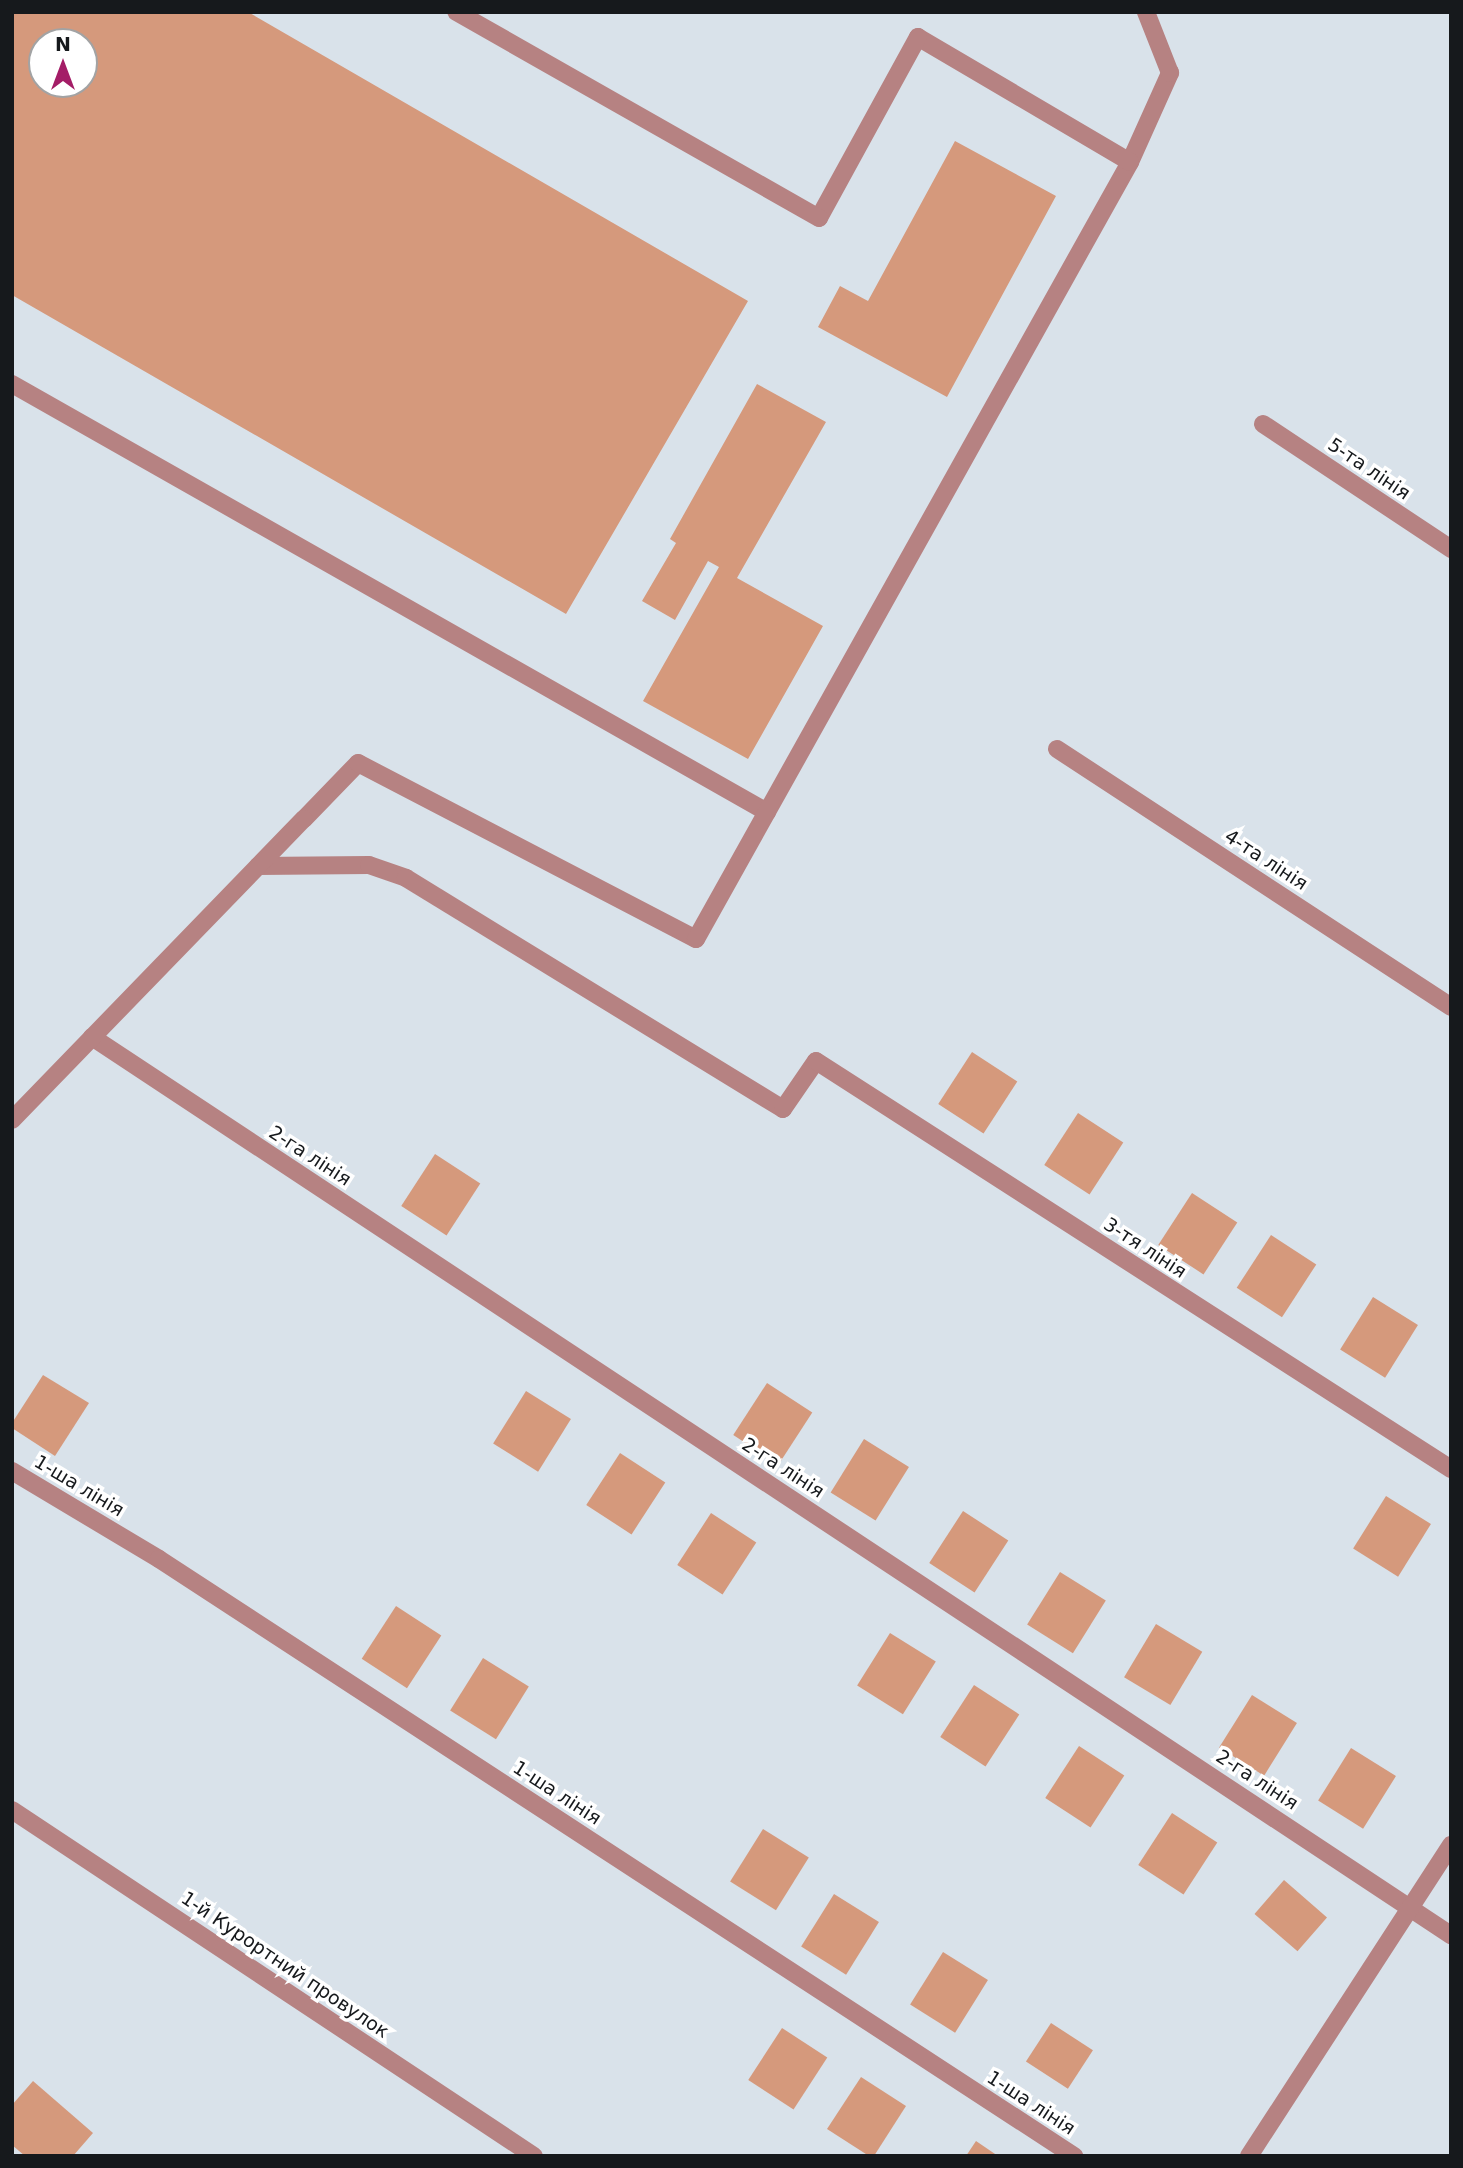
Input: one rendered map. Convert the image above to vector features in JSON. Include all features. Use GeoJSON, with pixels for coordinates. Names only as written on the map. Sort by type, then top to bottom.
{"type":"FeatureCollection","features":[{"type":"Feature","properties":{"kind":"street"},"geometry":{"type":"LineString","coordinates":[[456,12],[819,218],[918,37],[1130,162]]}},
{"type":"Feature","properties":{"kind":"street"},"geometry":{"type":"LineString","coordinates":[[12,1120],[358,763],[696,939],[1130,162],[1170,73],[1146,12]]}},
{"type":"Feature","properties":{"kind":"street"},"geometry":{"type":"LineString","coordinates":[[12,384],[767,812]]}},
{"type":"Feature","properties":{"kind":"street","name":"5-та лінія"},"geometry":{"type":"LineString","coordinates":[[1264,424],[1451,549]]}},
{"type":"Feature","properties":{"kind":"street","name":"4-та лінія"},"geometry":{"type":"LineString","coordinates":[[1057,749],[1451,1007]]}},
{"type":"Feature","properties":{"kind":"street","name":"3-тя лінія"},"geometry":{"type":"LineString","coordinates":[[258,866],[369,864],[406,878],[783,1109],[816,1061],[1451,1469]]}},
{"type":"Feature","properties":{"kind":"street","name":"2-га лінія"},"geometry":{"type":"LineString","coordinates":[[92,1037],[1451,1934]]}},
{"type":"Feature","properties":{"kind":"street","name":"1-ша лінія"},"geometry":{"type":"LineString","coordinates":[[12,1471],[170,1566],[1074,2156]]}},
{"type":"Feature","properties":{"kind":"street","name":"1-й Курортний провулок"},"geometry":{"type":"LineString","coordinates":[[12,1810],[534,2156]]}},
{"type":"Feature","properties":{"kind":"street"},"geometry":{"type":"LineString","coordinates":[[1249,2156],[1451,1845]]}},
{"type":"Feature","properties":{"kind":"building"},"geometry":{"type":"Polygon","coordinates":[[[12,12],[248,12],[748,301],[566,614],[12,295],[12,12]]]}},
{"type":"Feature","properties":{"kind":"building"},"geometry":{"type":"Polygon","coordinates":[[[955,141],[1056,196],[947,397],[818,327],[840,286],[868,301],[955,141]]]}},
{"type":"Feature","properties":{"kind":"building"},"geometry":{"type":"Polygon","coordinates":[[[757,384],[826,422],[737,578],[823,626],[748,759],[643,701],[719,567],[708,561],[675,620],[642,601],[676,543],[670,539],[757,384]]]}},
{"type":"Feature","properties":{"kind":"building"},"geometry":{"type":"Polygon","coordinates":[[[972,1052],[1017,1081],[984,1133],[938,1104],[972,1052]]]}},
{"type":"Feature","properties":{"kind":"building"},"geometry":{"type":"Polygon","coordinates":[[[1078,1113],[1123,1142],[1090,1194],[1044,1165],[1078,1113]]]}},
{"type":"Feature","properties":{"kind":"building"},"geometry":{"type":"Polygon","coordinates":[[[435,1154],[480,1183],[447,1235],[401,1206],[435,1154]]]}},
{"type":"Feature","properties":{"kind":"building"},"geometry":{"type":"Polygon","coordinates":[[[1192,1193],[1237,1222],[1204,1274],[1158,1245],[1192,1193]]]}},
{"type":"Feature","properties":{"kind":"building"},"geometry":{"type":"Polygon","coordinates":[[[1271,1235],[1316,1264],[1282,1317],[1237,1288],[1271,1235]]]}},
{"type":"Feature","properties":{"kind":"building"},"geometry":{"type":"Polygon","coordinates":[[[1373,1297],[1418,1325],[1385,1378],[1340,1350],[1373,1297]]]}},
{"type":"Feature","properties":{"kind":"building"},"geometry":{"type":"Polygon","coordinates":[[[43,1375],[89,1403],[55,1456],[12,1428],[12,1423],[43,1375]]]}},
{"type":"Feature","properties":{"kind":"building"},"geometry":{"type":"Polygon","coordinates":[[[767,1383],[812,1412],[779,1464],[733,1435],[767,1383]]]}},
{"type":"Feature","properties":{"kind":"building"},"geometry":{"type":"Polygon","coordinates":[[[526,1391],[571,1419],[538,1472],[493,1444],[526,1391]]]}},
{"type":"Feature","properties":{"kind":"building"},"geometry":{"type":"Polygon","coordinates":[[[864,1439],[909,1467],[876,1521],[831,1492],[864,1439]]]}},
{"type":"Feature","properties":{"kind":"building"},"geometry":{"type":"Polygon","coordinates":[[[620,1453],[665,1482],[632,1534],[586,1505],[620,1453]]]}},
{"type":"Feature","properties":{"kind":"building"},"geometry":{"type":"Polygon","coordinates":[[[1386,1496],[1431,1524],[1398,1577],[1353,1549],[1386,1496]]]}},
{"type":"Feature","properties":{"kind":"building"},"geometry":{"type":"Polygon","coordinates":[[[963,1511],[1008,1540],[975,1592],[929,1563],[963,1511]]]}},
{"type":"Feature","properties":{"kind":"building"},"geometry":{"type":"Polygon","coordinates":[[[711,1513],[756,1542],[723,1594],[677,1565],[711,1513]]]}},
{"type":"Feature","properties":{"kind":"building"},"geometry":{"type":"Polygon","coordinates":[[[1060,1572],[1106,1601],[1073,1653],[1027,1625],[1060,1572]]]}},
{"type":"Feature","properties":{"kind":"building"},"geometry":{"type":"Polygon","coordinates":[[[396,1606],[441,1635],[407,1688],[362,1659],[396,1606]]]}},
{"type":"Feature","properties":{"kind":"building"},"geometry":{"type":"Polygon","coordinates":[[[1156,1624],[1202,1652],[1170,1705],[1124,1677],[1156,1624]]]}},
{"type":"Feature","properties":{"kind":"building"},"geometry":{"type":"Polygon","coordinates":[[[890,1633],[936,1662],[903,1714],[857,1686],[890,1633]]]}},
{"type":"Feature","properties":{"kind":"building"},"geometry":{"type":"Polygon","coordinates":[[[483,1658],[529,1687],[496,1739],[450,1711],[483,1658]]]}},
{"type":"Feature","properties":{"kind":"building"},"geometry":{"type":"Polygon","coordinates":[[[974,1685],[1019,1714],[986,1766],[940,1737],[974,1685]]]}},
{"type":"Feature","properties":{"kind":"building"},"geometry":{"type":"Polygon","coordinates":[[[1252,1695],[1297,1723],[1264,1776],[1219,1748],[1252,1695]]]}},
{"type":"Feature","properties":{"kind":"building"},"geometry":{"type":"Polygon","coordinates":[[[1079,1746],[1124,1775],[1091,1827],[1045,1798],[1079,1746]]]}},
{"type":"Feature","properties":{"kind":"building"},"geometry":{"type":"Polygon","coordinates":[[[1351,1748],[1396,1776],[1363,1829],[1318,1801],[1351,1748]]]}},
{"type":"Feature","properties":{"kind":"building"},"geometry":{"type":"Polygon","coordinates":[[[1172,1813],[1217,1842],[1184,1894],[1138,1865],[1172,1813]]]}},
{"type":"Feature","properties":{"kind":"building"},"geometry":{"type":"Polygon","coordinates":[[[763,1829],[809,1858],[776,1910],[730,1882],[763,1829]]]}},
{"type":"Feature","properties":{"kind":"building"},"geometry":{"type":"Polygon","coordinates":[[[1284,1880],[1327,1917],[1297,1951],[1254,1914],[1284,1880]]]}},
{"type":"Feature","properties":{"kind":"building"},"geometry":{"type":"Polygon","coordinates":[[[834,1894],[879,1922],[846,1975],[801,1947],[834,1894]]]}},
{"type":"Feature","properties":{"kind":"building"},"geometry":{"type":"Polygon","coordinates":[[[943,1952],[988,1980],[955,2033],[910,2005],[943,1952]]]}},
{"type":"Feature","properties":{"kind":"building"},"geometry":{"type":"Polygon","coordinates":[[[1051,2023],[1093,2050],[1068,2089],[1026,2062],[1051,2023]]]}},
{"type":"Feature","properties":{"kind":"building"},"geometry":{"type":"Polygon","coordinates":[[[782,2028],[827,2057],[794,2109],[748,2080],[782,2028]]]}},
{"type":"Feature","properties":{"kind":"building"},"geometry":{"type":"Polygon","coordinates":[[[861,2077],[906,2106],[874,2156],[869,2156],[827,2129],[861,2077]]]}},
{"type":"Feature","properties":{"kind":"building"},"geometry":{"type":"Polygon","coordinates":[[[33,2081],[93,2133],[73,2156],[25,2156],[12,2145],[12,2105],[33,2081]]]}},
{"type":"Feature","properties":{"kind":"building"},"geometry":{"type":"Polygon","coordinates":[[[976,2141],[998,2156],[966,2156],[976,2141]]]}}]}
